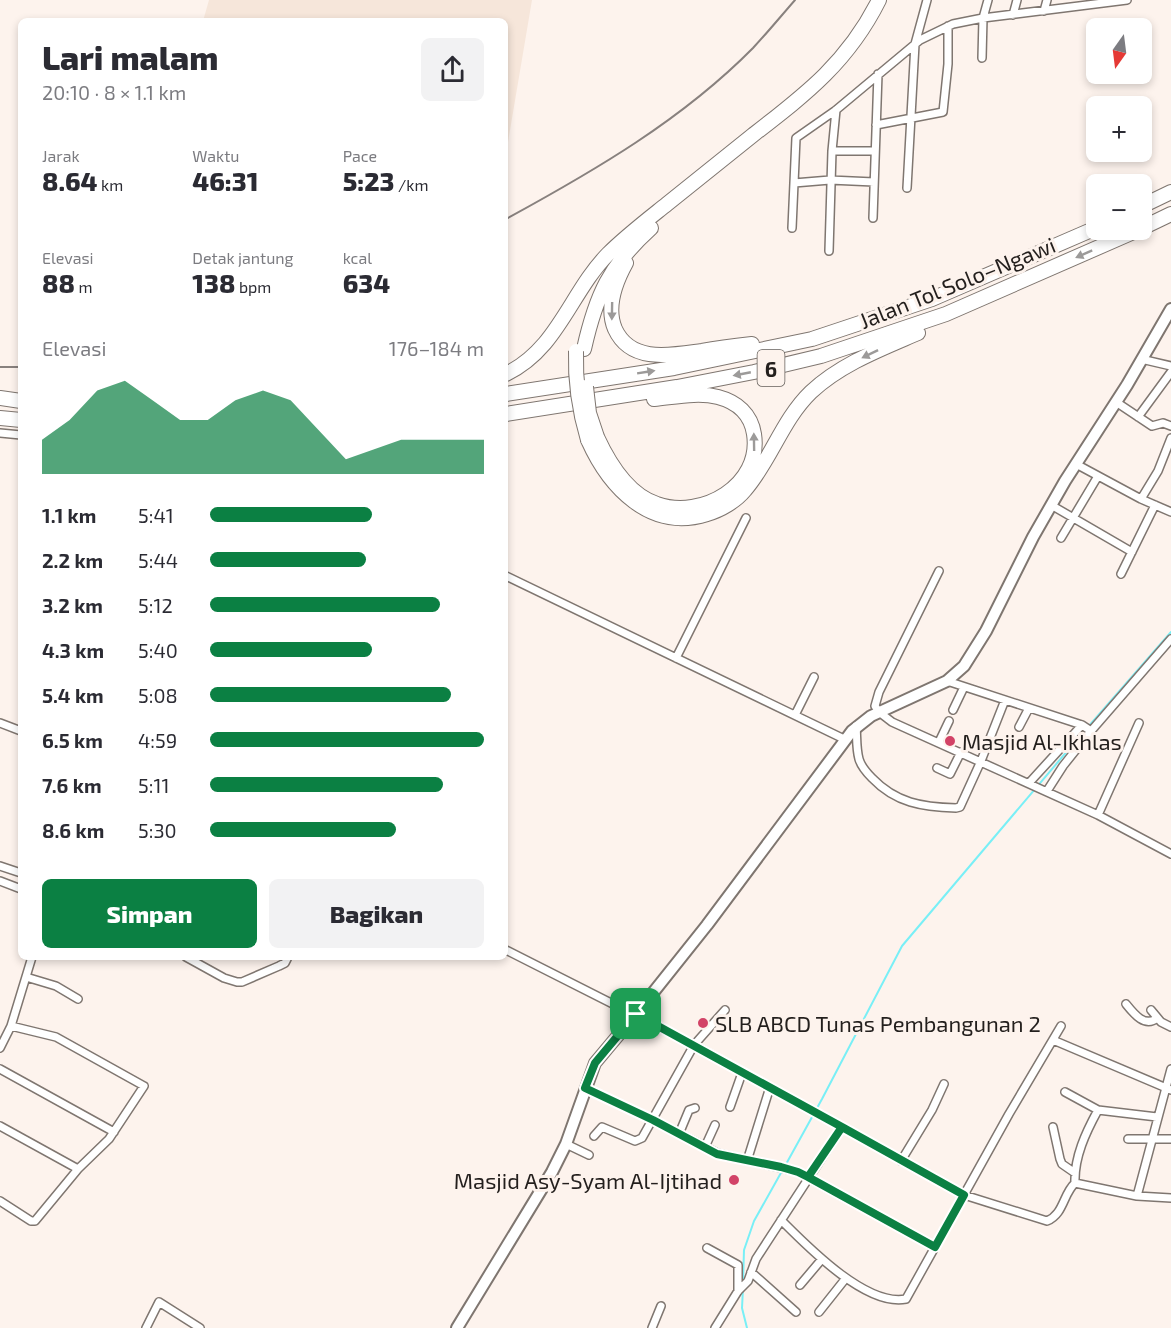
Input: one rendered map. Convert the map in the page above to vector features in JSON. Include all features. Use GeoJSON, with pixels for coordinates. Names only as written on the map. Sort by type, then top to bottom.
{"type":"FeatureCollection","features":[{"type":"Feature","properties":{"kind":"highway"},"geometry":{"type":"LineString","coordinates":[[879,0],[854,44],[833,69],[651,222],[610,274],[597,300],[580,350],[595,456],[619,489],[645,509],[656,514],[682,517],[699,517],[714,512],[727,505],[747,488],[796,409],[828,378],[846,366],[940,324],[1017,284]]}},
{"type":"Feature","properties":{"kind":"highway"},"geometry":{"type":"LineString","coordinates":[[508,373],[540,350],[551,337],[587,280],[623,240],[651,222],[839,76],[863,47],[889,0]]}},
{"type":"Feature","properties":{"kind":"highway"},"geometry":{"type":"LineString","coordinates":[[1152,201],[1171,192]]}},
{"type":"Feature","properties":{"kind":"highway","name":"Jalan Tol Solo–Ngawi"},"geometry":{"type":"LineString","coordinates":[[1152,223],[1171,214]]}},
{"type":"Feature","properties":{"kind":"highway"},"geometry":{"type":"LineString","coordinates":[[651,222],[615,285],[610,311],[618,336],[630,347],[640,352],[671,355],[766,342],[887,315]]}},
{"type":"Feature","properties":{"kind":"highway","name":"Jalan Tol Solo–Ngawi"},"geometry":{"type":"LineString","coordinates":[[508,394],[674,368],[812,339],[887,315],[977,280],[1086,232]]}},
{"type":"Feature","properties":{"kind":"highway","name":"Jalan Tol Solo–Ngawi"},"geometry":{"type":"LineString","coordinates":[[510,414],[677,387],[821,356],[946,314],[1115,240]]}},
{"type":"Feature","properties":{"kind":"highway"},"geometry":{"type":"LineString","coordinates":[[510,414],[706,395],[732,402],[741,409],[753,426],[755,448],[748,469],[731,490],[717,500],[704,505],[682,508],[657,504],[632,487],[592,439]]}},
{"type":"Feature","properties":{"kind":"highway"},"geometry":{"type":"LineString","coordinates":[[0,398],[18,401]]}},
{"type":"Feature","properties":{"kind":"highway"},"geometry":{"type":"LineString","coordinates":[[0,418],[18,420]]}},
{"type":"Feature","properties":{"kind":"main road"},"geometry":{"type":"LineString","coordinates":[[457,1328],[552,1172],[580,1109],[595,1063],[707,925],[844,739],[856,726],[879,712],[947,681],[964,666],[981,639],[1051,505],[1171,309]]}},
{"type":"Feature","properties":{"kind":"street"},"geometry":{"type":"LineString","coordinates":[[907,188],[915,44],[927,0]]}},
{"type":"Feature","properties":{"kind":"street"},"geometry":{"type":"LineString","coordinates":[[982,58],[983,18],[988,0]]}},
{"type":"Feature","properties":{"kind":"street"},"geometry":{"type":"LineString","coordinates":[[1013,15],[1017,0]]}},
{"type":"Feature","properties":{"kind":"street"},"geometry":{"type":"LineString","coordinates":[[1044,11],[1047,0]]}},
{"type":"Feature","properties":{"kind":"street"},"geometry":{"type":"LineString","coordinates":[[792,228],[796,138],[836,110],[915,44],[948,26],[983,18],[1044,11],[1077,3],[1127,0]]}},
{"type":"Feature","properties":{"kind":"street"},"geometry":{"type":"LineString","coordinates":[[876,125],[937,115],[944,110],[948,26]]}},
{"type":"Feature","properties":{"kind":"street"},"geometry":{"type":"LineString","coordinates":[[873,218],[878,74]]}},
{"type":"Feature","properties":{"kind":"street"},"geometry":{"type":"LineString","coordinates":[[829,251],[830,180],[836,110]]}},
{"type":"Feature","properties":{"kind":"street"},"geometry":{"type":"LineString","coordinates":[[832,151],[875,151]]}},
{"type":"Feature","properties":{"kind":"street"},"geometry":{"type":"LineString","coordinates":[[794,183],[830,180],[874,182]]}},
{"type":"Feature","properties":{"kind":"street"},"geometry":{"type":"LineString","coordinates":[[1141,359],[1171,366]]}},
{"type":"Feature","properties":{"kind":"street"},"geometry":{"type":"LineString","coordinates":[[1138,417],[1171,372]]}},
{"type":"Feature","properties":{"kind":"street"},"geometry":{"type":"LineString","coordinates":[[1116,402],[1152,426],[1163,423],[1171,426]]}},
{"type":"Feature","properties":{"kind":"street"},"geometry":{"type":"LineString","coordinates":[[0,433],[18,435]]}},
{"type":"Feature","properties":{"kind":"street"},"geometry":{"type":"LineString","coordinates":[[1141,499],[1158,471],[1171,438]]}},
{"type":"Feature","properties":{"kind":"street"},"geometry":{"type":"LineString","coordinates":[[1076,464],[1141,499],[1171,512]]}},
{"type":"Feature","properties":{"kind":"street"},"geometry":{"type":"LineString","coordinates":[[1061,538],[1098,476]]}},
{"type":"Feature","properties":{"kind":"street"},"geometry":{"type":"LineString","coordinates":[[1051,505],[1132,552]]}},
{"type":"Feature","properties":{"kind":"street"},"geometry":{"type":"LineString","coordinates":[[1121,574],[1155,505]]}},
{"type":"Feature","properties":{"kind":"street"},"geometry":{"type":"LineString","coordinates":[[676,658],[746,518]]}},
{"type":"Feature","properties":{"kind":"street"},"geometry":{"type":"LineString","coordinates":[[939,571],[879,692],[875,706],[879,712],[892,722],[1098,814],[1171,854]]}},
{"type":"Feature","properties":{"kind":"street"},"geometry":{"type":"LineString","coordinates":[[508,577],[844,739]]}},
{"type":"Feature","properties":{"kind":"street"},"geometry":{"type":"LineString","coordinates":[[1037,786],[1087,728],[1171,639]]}},
{"type":"Feature","properties":{"kind":"street"},"geometry":{"type":"LineString","coordinates":[[795,715],[814,677]]}},
{"type":"Feature","properties":{"kind":"street"},"geometry":{"type":"LineString","coordinates":[[947,681],[1087,728]]}},
{"type":"Feature","properties":{"kind":"street"},"geometry":{"type":"LineString","coordinates":[[953,710],[964,687]]}},
{"type":"Feature","properties":{"kind":"street"},"geometry":{"type":"LineString","coordinates":[[856,726],[857,749],[861,765],[886,791],[895,798],[906,801],[956,808],[960,807],[981,761],[1005,700]]}},
{"type":"Feature","properties":{"kind":"street"},"geometry":{"type":"LineString","coordinates":[[1019,728],[1029,708]]}},
{"type":"Feature","properties":{"kind":"street"},"geometry":{"type":"LineString","coordinates":[[939,742],[949,721]]}},
{"type":"Feature","properties":{"kind":"street"},"geometry":{"type":"LineString","coordinates":[[0,723],[18,729]]}},
{"type":"Feature","properties":{"kind":"street"},"geometry":{"type":"LineString","coordinates":[[1098,814],[1139,723]]}},
{"type":"Feature","properties":{"kind":"street"},"geometry":{"type":"LineString","coordinates":[[1037,786],[1063,766],[1087,728]]}},
{"type":"Feature","properties":{"kind":"street"},"geometry":{"type":"LineString","coordinates":[[937,768],[950,774],[961,752]]}},
{"type":"Feature","properties":{"kind":"street"},"geometry":{"type":"LineString","coordinates":[[0,866],[18,872]]}},
{"type":"Feature","properties":{"kind":"street"},"geometry":{"type":"LineString","coordinates":[[0,881],[18,888]]}},
{"type":"Feature","properties":{"kind":"street"},"geometry":{"type":"LineString","coordinates":[[508,951],[694,1045],[964,1195],[1047,1221],[1059,1213],[1071,1187],[1076,1183]]}},
{"type":"Feature","properties":{"kind":"street"},"geometry":{"type":"LineString","coordinates":[[0,1047],[3,1037],[11,1026],[31,960]]}},
{"type":"Feature","properties":{"kind":"street"},"geometry":{"type":"LineString","coordinates":[[191,960],[224,978],[240,982],[279,966],[287,960]]}},
{"type":"Feature","properties":{"kind":"street"},"geometry":{"type":"LineString","coordinates":[[26,977],[56,986],[78,999]]}},
{"type":"Feature","properties":{"kind":"street"},"geometry":{"type":"LineString","coordinates":[[1126,1004],[1147,1023],[1157,1018]]}},
{"type":"Feature","properties":{"kind":"street"},"geometry":{"type":"LineString","coordinates":[[594,1136],[602,1127],[639,1141],[694,1045],[725,1010]]}},
{"type":"Feature","properties":{"kind":"street"},"geometry":{"type":"LineString","coordinates":[[1151,1010],[1157,1018],[1171,1027]]}},
{"type":"Feature","properties":{"kind":"street"},"geometry":{"type":"LineString","coordinates":[[0,1201],[31,1221],[35,1221],[78,1169],[114,1132],[144,1087],[143,1084],[56,1037],[11,1026]]}},
{"type":"Feature","properties":{"kind":"street"},"geometry":{"type":"LineString","coordinates":[[781,1220],[822,1259],[856,1285],[887,1298],[906,1299],[1061,1026]]}},
{"type":"Feature","properties":{"kind":"street"},"geometry":{"type":"LineString","coordinates":[[1053,1040],[1168,1088]]}},
{"type":"Feature","properties":{"kind":"street"},"geometry":{"type":"LineString","coordinates":[[0,1068],[114,1132]]}},
{"type":"Feature","properties":{"kind":"street"},"geometry":{"type":"LineString","coordinates":[[1137,1196],[1157,1117],[1168,1088],[1171,1069]]}},
{"type":"Feature","properties":{"kind":"street"},"geometry":{"type":"LineString","coordinates":[[730,1107],[742,1073]]}},
{"type":"Feature","properties":{"kind":"street"},"geometry":{"type":"LineString","coordinates":[[901,1161],[932,1110],[944,1083]]}},
{"type":"Feature","properties":{"kind":"street"},"geometry":{"type":"LineString","coordinates":[[747,1161],[770,1087]]}},
{"type":"Feature","properties":{"kind":"street"},"geometry":{"type":"LineString","coordinates":[[585,1088],[717,1154],[784,1168],[808,1177],[935,1247]]}},
{"type":"Feature","properties":{"kind":"street"},"geometry":{"type":"LineString","coordinates":[[1065,1092],[1098,1110],[1157,1117]]}},
{"type":"Feature","properties":{"kind":"street"},"geometry":{"type":"LineString","coordinates":[[680,1134],[689,1110],[695,1108]]}},
{"type":"Feature","properties":{"kind":"street"},"geometry":{"type":"LineString","coordinates":[[1076,1183],[1075,1173],[1085,1136],[1098,1110]]}},
{"type":"Feature","properties":{"kind":"street"},"geometry":{"type":"LineString","coordinates":[[705,1147],[715,1125]]}},
{"type":"Feature","properties":{"kind":"street"},"geometry":{"type":"LineString","coordinates":[[0,1126],[78,1169]]}},
{"type":"Feature","properties":{"kind":"street"},"geometry":{"type":"LineString","coordinates":[[1053,1126],[1062,1164],[1075,1173]]}},
{"type":"Feature","properties":{"kind":"street"},"geometry":{"type":"LineString","coordinates":[[720,1326],[741,1287],[748,1281],[756,1259],[842,1127]]}},
{"type":"Feature","properties":{"kind":"street"},"geometry":{"type":"LineString","coordinates":[[1128,1139],[1171,1139]]}},
{"type":"Feature","properties":{"kind":"street"},"geometry":{"type":"LineString","coordinates":[[566,1144],[588,1155]]}},
{"type":"Feature","properties":{"kind":"street"},"geometry":{"type":"LineString","coordinates":[[1076,1183],[1137,1196],[1170,1195]]}},
{"type":"Feature","properties":{"kind":"street"},"geometry":{"type":"LineString","coordinates":[[706,1248],[738,1265],[741,1287]]}},
{"type":"Feature","properties":{"kind":"street"},"geometry":{"type":"LineString","coordinates":[[800,1285],[822,1259]]}},
{"type":"Feature","properties":{"kind":"street"},"geometry":{"type":"LineString","coordinates":[[751,1272],[796,1312]]}},
{"type":"Feature","properties":{"kind":"street"},"geometry":{"type":"LineString","coordinates":[[819,1312],[846,1278]]}},
{"type":"Feature","properties":{"kind":"street"},"geometry":{"type":"LineString","coordinates":[[146,1328],[159,1302],[200,1328]]}},
{"type":"Feature","properties":{"kind":"street"},"geometry":{"type":"LineString","coordinates":[[652,1328],[661,1306]]}},
{"type":"Feature","properties":{"kind":"shaded area"},"geometry":{"type":"Polygon","coordinates":[[[209,0],[532,0],[508,142],[508,18],[204,18],[209,0]]]}},
{"type":"Feature","properties":{"kind":"waterway"},"geometry":{"type":"LineString","coordinates":[[1088,727],[1171,632]]}},
{"type":"Feature","properties":{"kind":"waterway"},"geometry":{"type":"LineString","coordinates":[[785,1166],[902,946],[1080,736]]}},
{"type":"Feature","properties":{"kind":"waterway"},"geometry":{"type":"LineString","coordinates":[[743,1282],[744,1250],[754,1221],[782,1171]]}},
{"type":"Feature","properties":{"kind":"waterway"},"geometry":{"type":"LineString","coordinates":[[743,1288],[742,1308],[747,1328]]}},
{"type":"Feature","properties":{"kind":"railway"},"geometry":{"type":"LineString","coordinates":[[508,218],[604,163],[667,121],[726,74],[753,48],[795,0]]}},
{"type":"Feature","properties":{"kind":"railway"},"geometry":{"type":"LineString","coordinates":[[0,367],[18,367]]}},
{"type":"Feature","properties":{"kind":"place","name":"Masjid Al-Ikhlas"},"geometry":{"type":"Point","coordinates":[950,741]}},
{"type":"Feature","properties":{"kind":"place","name":"SLB ABCD Tunas Pembangunan 2"},"geometry":{"type":"Point","coordinates":[703,1023]}},
{"type":"Feature","properties":{"kind":"place","name":"Masjid Asy-Syam Al-Ijtihad"},"geometry":{"type":"Point","coordinates":[734,1180]}},
{"type":"Feature","properties":{"kind":"route"},"geometry":{"type":"LineString","coordinates":[[636,1014],[598,1058],[590,1071],[585,1088],[717,1154],[781,1167],[808,1177],[842,1127],[964,1195],[935,1247],[808,1177],[842,1127],[636,1014]]}}]}
